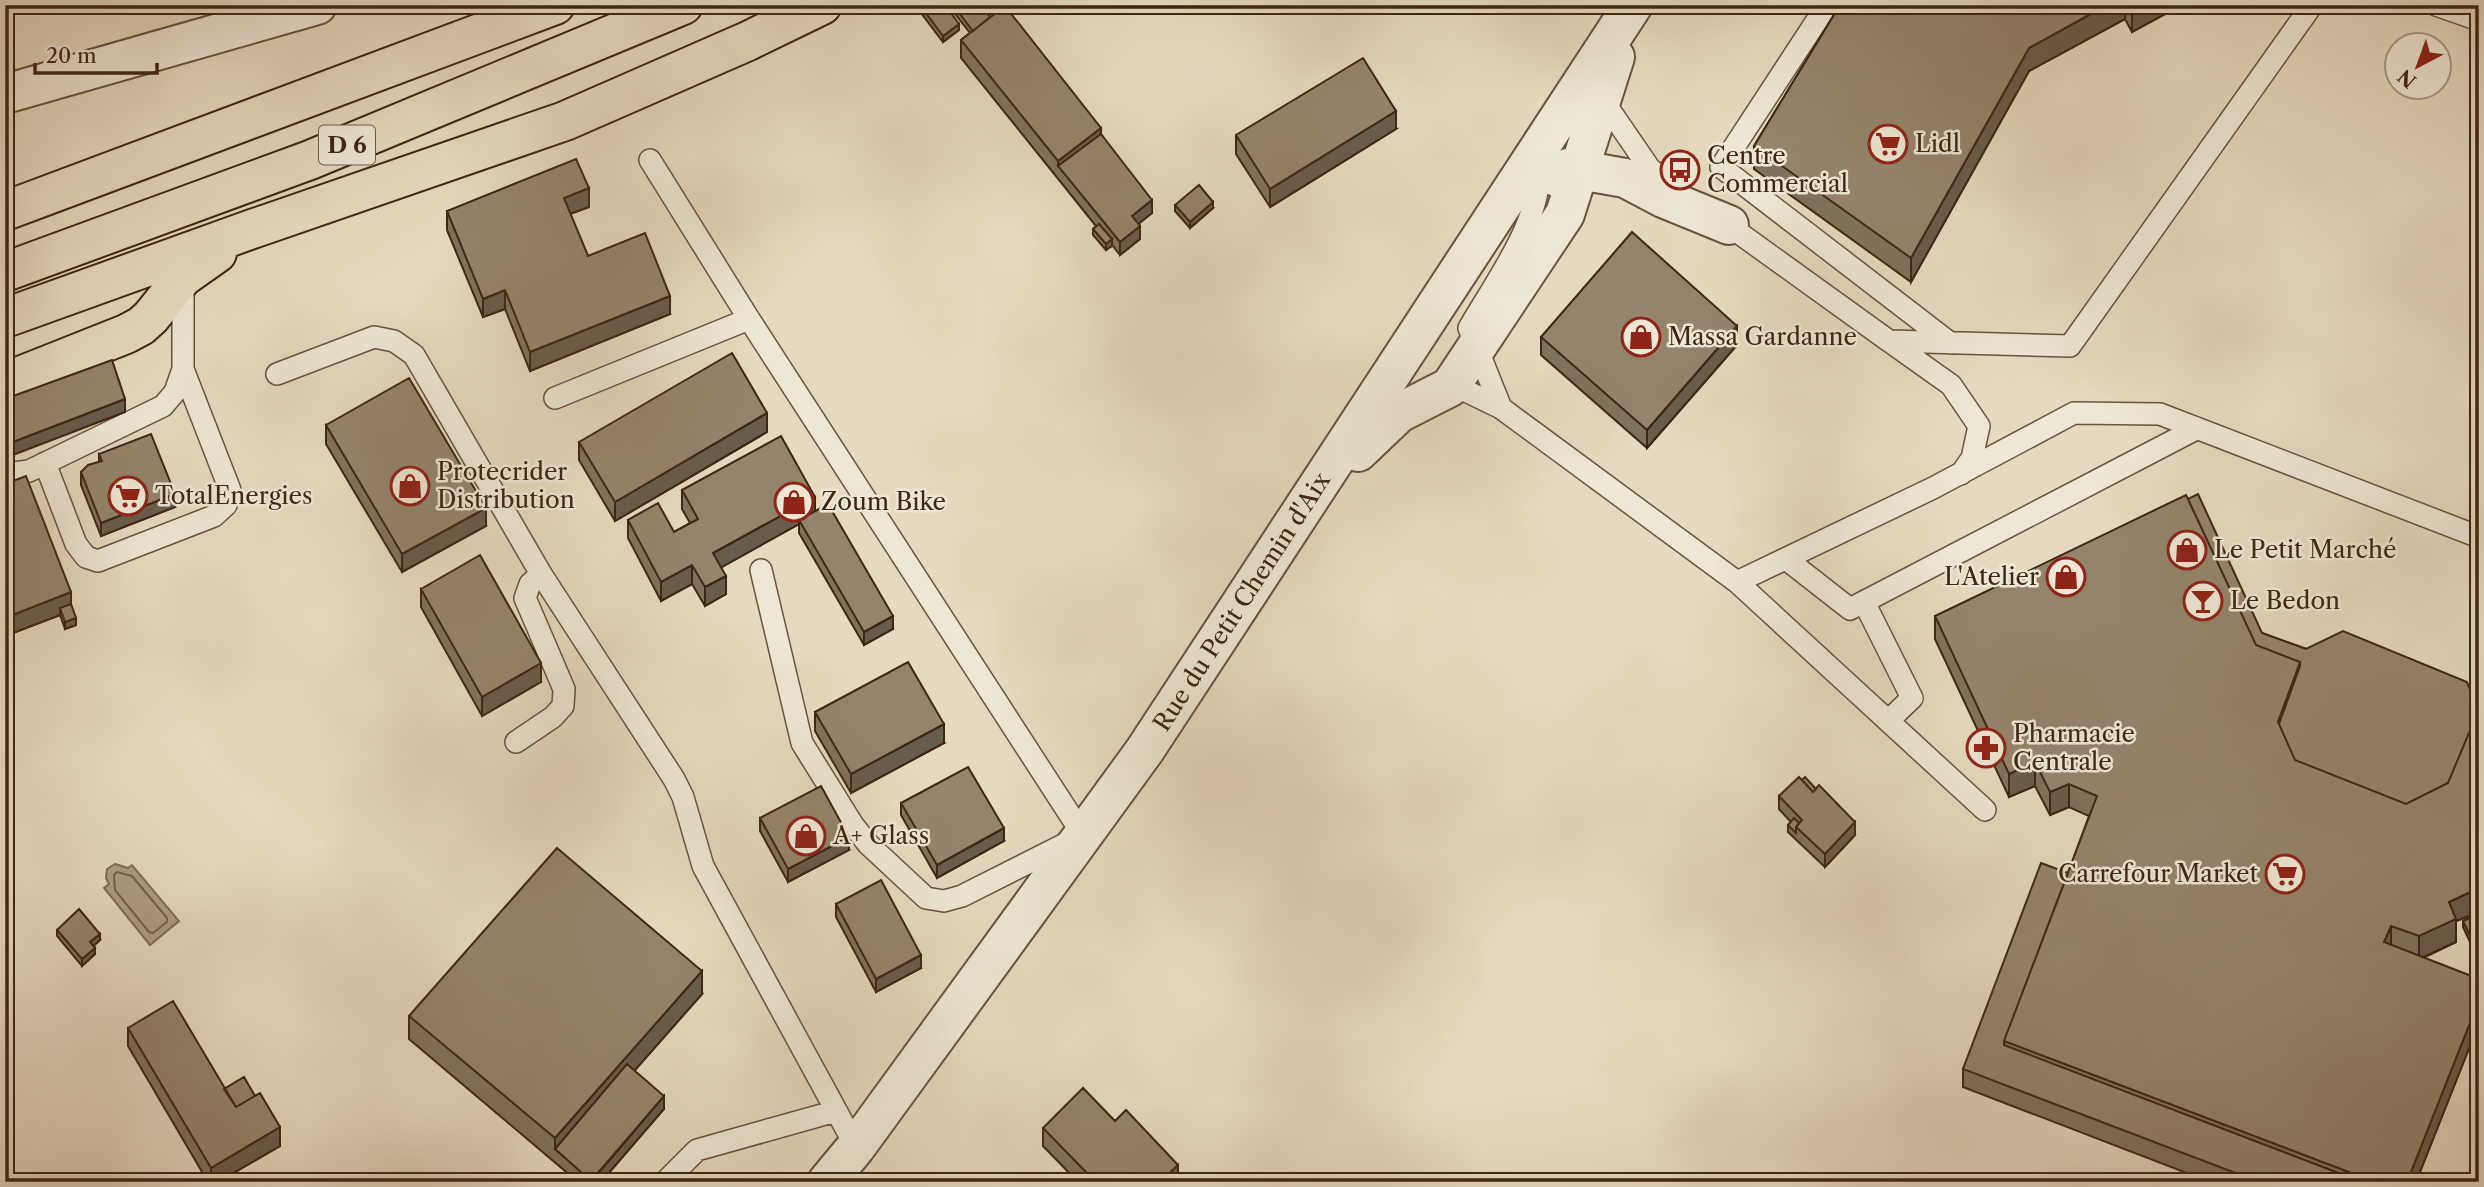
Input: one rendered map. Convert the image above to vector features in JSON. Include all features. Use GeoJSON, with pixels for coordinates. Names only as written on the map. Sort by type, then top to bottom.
{"type":"FeatureCollection","features":[{"type":"Feature","properties":{"kind":"highway","name":"D 6"},"geometry":{"type":"LineString","coordinates":[[5,211],[555,5]]}},
{"type":"Feature","properties":{"kind":"highway","name":"D 6"},"geometry":{"type":"LineString","coordinates":[[5,272],[310,160],[683,5]]}},
{"type":"Feature","properties":{"kind":"highway"},"geometry":{"type":"LineString","coordinates":[[5,318],[565,121],[748,41],[822,5]]}},
{"type":"Feature","properties":{"kind":"highway"},"geometry":{"type":"LineString","coordinates":[[5,382],[141,327],[183,277],[255,228]]}},
{"type":"Feature","properties":{"kind":"street"},"geometry":{"type":"LineString","coordinates":[[5,94],[317,5]]}},
{"type":"Feature","properties":{"kind":"street"},"geometry":{"type":"LineString","coordinates":[[1311,497],[1399,413],[1450,387],[1565,214],[1632,8]]}},
{"type":"Feature","properties":{"kind":"street","name":"Rue du Petit Chemin d'Aix"},"geometry":{"type":"LineString","coordinates":[[827,1182],[856,1147],[1144,750],[1632,8]]}},
{"type":"Feature","properties":{"kind":"street"},"geometry":{"type":"LineString","coordinates":[[1475,247],[1521,203],[1569,168],[1625,178],[1663,198],[1729,225]]}},
{"type":"Feature","properties":{"kind":"lane"},"geometry":{"type":"LineString","coordinates":[[1827,5],[1721,167],[1950,342]]}},
{"type":"Feature","properties":{"kind":"lane"},"geometry":{"type":"LineString","coordinates":[[1889,341],[2070,346],[2312,5]]}},
{"type":"Feature","properties":{"kind":"lane"},"geometry":{"type":"LineString","coordinates":[[2436,5],[2479,20]]}},
{"type":"Feature","properties":{"kind":"lane"},"geometry":{"type":"LineString","coordinates":[[1602,99],[1650,169],[1951,385],[1979,426],[1972,458],[1961,474]]}},
{"type":"Feature","properties":{"kind":"lane"},"geometry":{"type":"LineString","coordinates":[[1501,408],[1469,328],[1532,216],[1541,175],[1540,149]]}},
{"type":"Feature","properties":{"kind":"lane"},"geometry":{"type":"LineString","coordinates":[[650,160],[749,319],[1083,835],[962,896],[944,901],[926,898],[868,844],[853,825],[802,743],[761,570]]}},
{"type":"Feature","properties":{"kind":"lane"},"geometry":{"type":"LineString","coordinates":[[5,474],[29,471],[163,407],[176,392],[183,369],[183,277]]}},
{"type":"Feature","properties":{"kind":"lane"},"geometry":{"type":"LineString","coordinates":[[555,398],[749,319]]}},
{"type":"Feature","properties":{"kind":"lane"},"geometry":{"type":"LineString","coordinates":[[277,374],[374,337],[394,341],[414,355],[541,574],[674,779],[683,797],[703,866],[856,1147]]}},
{"type":"Feature","properties":{"kind":"lane"},"geometry":{"type":"LineString","coordinates":[[45,463],[76,544],[86,557],[99,561],[214,516],[226,505],[230,490],[183,369]]}},
{"type":"Feature","properties":{"kind":"lane"},"geometry":{"type":"LineString","coordinates":[[1450,387],[1464,390],[1501,408],[1737,582],[1985,810]]}},
{"type":"Feature","properties":{"kind":"lane"},"geometry":{"type":"LineString","coordinates":[[1737,582],[1961,474],[2074,412],[2160,415],[2479,537]]}},
{"type":"Feature","properties":{"kind":"lane"},"geometry":{"type":"LineString","coordinates":[[1786,559],[1850,609],[2196,429]]}},
{"type":"Feature","properties":{"kind":"lane"},"geometry":{"type":"LineString","coordinates":[[516,742],[554,717],[563,706],[564,689],[525,598],[530,584],[541,574]]}},
{"type":"Feature","properties":{"kind":"lane"},"geometry":{"type":"LineString","coordinates":[[1864,601],[1912,698],[1888,721]]}},
{"type":"Feature","properties":{"kind":"lane"},"geometry":{"type":"LineString","coordinates":[[665,1182],[697,1150],[836,1111]]}},
{"type":"Feature","properties":{"kind":"water"},"geometry":{"type":"Polygon","coordinates":[[[115,864],[128,868],[132,865],[179,921],[150,945],[104,888],[109,884],[106,878],[107,869],[115,864]]]}},
{"type":"Feature","properties":{"kind":"building"},"geometry":{"type":"Polygon","coordinates":[[[920,5],[945,5],[959,24],[943,36],[920,5]]]}},
{"type":"Feature","properties":{"kind":"building"},"geometry":{"type":"Polygon","coordinates":[[[953,5],[981,5],[990,17],[973,31],[953,5]]]}},
{"type":"Feature","properties":{"kind":"building"},"geometry":{"type":"Polygon","coordinates":[[[1840,5],[2107,5],[2029,48],[1911,258],[1754,146],[1840,5]]]}},
{"type":"Feature","properties":{"kind":"building"},"geometry":{"type":"Polygon","coordinates":[[[1005,6],[1101,128],[1058,161],[961,40],[1005,6]]]}},
{"type":"Feature","properties":{"kind":"building"},"geometry":{"type":"Polygon","coordinates":[[[1363,58],[1396,111],[1270,189],[1236,135],[1363,58]]]}},
{"type":"Feature","properties":{"kind":"building"},"geometry":{"type":"Polygon","coordinates":[[[1101,134],[1152,200],[1132,216],[1140,226],[1120,242],[1058,166],[1101,134]]]}},
{"type":"Feature","properties":{"kind":"building"},"geometry":{"type":"Polygon","coordinates":[[[576,159],[589,188],[564,198],[588,256],[645,233],[670,296],[530,352],[505,290],[483,299],[447,211],[576,159]]]}},
{"type":"Feature","properties":{"kind":"building"},"geometry":{"type":"Polygon","coordinates":[[[1199,185],[1213,202],[1190,222],[1175,205],[1199,185]]]}},
{"type":"Feature","properties":{"kind":"building"},"geometry":{"type":"Polygon","coordinates":[[[1099,224],[1112,239],[1106,244],[1093,229],[1099,224]]]}},
{"type":"Feature","properties":{"kind":"building"},"geometry":{"type":"Polygon","coordinates":[[[1632,232],[1737,326],[1647,430],[1541,337],[1632,232]]]}},
{"type":"Feature","properties":{"kind":"building"},"geometry":{"type":"Polygon","coordinates":[[[732,353],[767,413],[615,502],[579,442],[732,353]]]}},
{"type":"Feature","properties":{"kind":"building"},"geometry":{"type":"Polygon","coordinates":[[[112,360],[125,399],[5,445],[5,399],[112,360]]]}},
{"type":"Feature","properties":{"kind":"building"},"geometry":{"type":"Polygon","coordinates":[[[409,378],[486,508],[402,554],[326,425],[409,378]]]}},
{"type":"Feature","properties":{"kind":"building","name":"TotalEnergies"},"geometry":{"type":"Polygon","coordinates":[[[151,434],[175,494],[101,523],[81,472],[88,465],[102,461],[99,454],[151,434]]]}},
{"type":"Feature","properties":{"kind":"building"},"geometry":{"type":"Polygon","coordinates":[[[781,436],[815,497],[713,553],[726,576],[705,587],[692,565],[661,582],[628,520],[658,503],[674,532],[698,519],[682,490],[781,436]]]}},
{"type":"Feature","properties":{"kind":"building"},"geometry":{"type":"Polygon","coordinates":[[[26,476],[71,592],[5,618],[5,484],[26,476]]]}},
{"type":"Feature","properties":{"kind":"building"},"geometry":{"type":"Polygon","coordinates":[[[2198,494],[2262,633],[2306,649],[2343,631],[2467,682],[2479,711],[2479,731],[2471,728],[2448,783],[2406,804],[2295,760],[2279,724],[2300,662],[2256,645],[2188,499],[2198,494]]]}},
{"type":"Feature","properties":{"kind":"building"},"geometry":{"type":"Polygon","coordinates":[[[2186,495],[2256,645],[2300,662],[2278,722],[2295,760],[2406,804],[2448,783],[2471,728],[2479,731],[2479,888],[2449,902],[2456,919],[2419,936],[2391,926],[2384,942],[2479,979],[2479,1000],[2407,1182],[2375,1182],[2004,1041],[2097,796],[2069,784],[2050,792],[2035,762],[2009,774],[1935,616],[2186,495]]]}},
{"type":"Feature","properties":{"kind":"building"},"geometry":{"type":"Polygon","coordinates":[[[828,504],[893,616],[864,632],[799,520],[828,504]]]}},
{"type":"Feature","properties":{"kind":"building"},"geometry":{"type":"Polygon","coordinates":[[[480,555],[541,663],[482,697],[421,589],[480,555]]]}},
{"type":"Feature","properties":{"kind":"building"},"geometry":{"type":"Polygon","coordinates":[[[71,604],[76,618],[65,622],[60,608],[71,604]]]}},
{"type":"Feature","properties":{"kind":"building"},"geometry":{"type":"Polygon","coordinates":[[[908,662],[944,724],[851,774],[815,712],[908,662]]]}},
{"type":"Feature","properties":{"kind":"building"},"geometry":{"type":"Polygon","coordinates":[[[968,767],[1004,828],[937,865],[901,803],[968,767]]]}},
{"type":"Feature","properties":{"kind":"building"},"geometry":{"type":"Polygon","coordinates":[[[1799,777],[1813,792],[1819,785],[1855,822],[1825,854],[1796,827],[1802,820],[1779,796],[1799,777]]]}},
{"type":"Feature","properties":{"kind":"building"},"geometry":{"type":"Polygon","coordinates":[[[1805,777],[1816,789],[1813,792],[1802,780],[1805,777]]]}},
{"type":"Feature","properties":{"kind":"building"},"geometry":{"type":"Polygon","coordinates":[[[821,786],[849,837],[788,869],[760,818],[821,786]]]}},
{"type":"Feature","properties":{"kind":"building"},"geometry":{"type":"Polygon","coordinates":[[[1794,818],[1799,823],[1796,833],[1788,825],[1794,818]]]}},
{"type":"Feature","properties":{"kind":"building"},"geometry":{"type":"Polygon","coordinates":[[[557,848],[702,971],[555,1138],[409,1016],[557,848]]]}},
{"type":"Feature","properties":{"kind":"building"},"geometry":{"type":"Polygon","coordinates":[[[2041,863],[2068,873],[2004,1045],[2362,1182],[2259,1182],[1963,1069],[2041,863]]]}},
{"type":"Feature","properties":{"kind":"building"},"geometry":{"type":"Polygon","coordinates":[[[881,880],[921,955],[876,979],[836,904],[881,880]]]}},
{"type":"Feature","properties":{"kind":"building"},"geometry":{"type":"Polygon","coordinates":[[[79,909],[100,934],[90,942],[95,948],[82,959],[57,930],[79,909]]]}},
{"type":"Feature","properties":{"kind":"building"},"geometry":{"type":"Polygon","coordinates":[[[2479,914],[2479,932],[2470,936],[2463,921],[2479,914]]]}},
{"type":"Feature","properties":{"kind":"building"},"geometry":{"type":"Polygon","coordinates":[[[173,1001],[236,1107],[260,1093],[280,1127],[211,1168],[128,1028],[173,1001]]]}},
{"type":"Feature","properties":{"kind":"building"},"geometry":{"type":"Polygon","coordinates":[[[627,1064],[664,1096],[591,1181],[555,1149],[627,1064]]]}},
{"type":"Feature","properties":{"kind":"building"},"geometry":{"type":"Polygon","coordinates":[[[244,1077],[255,1096],[236,1107],[224,1089],[244,1077]]]}},
{"type":"Feature","properties":{"kind":"building"},"geometry":{"type":"Polygon","coordinates":[[[1083,1088],[1115,1121],[1126,1110],[1178,1165],[1160,1182],[1079,1182],[1087,1173],[1043,1128],[1083,1088]]]}},
{"type":"Feature","properties":{"kind":"place","name":"Lidl"},"geometry":{"type":"Point","coordinates":[1888,144]}},
{"type":"Feature","properties":{"kind":"place","name":"Centre Commercial"},"geometry":{"type":"Point","coordinates":[1680,170]}},
{"type":"Feature","properties":{"kind":"place","name":"Massa Gardanne"},"geometry":{"type":"Point","coordinates":[1641,337]}},
{"type":"Feature","properties":{"kind":"place","name":"Protecrider Distribution"},"geometry":{"type":"Point","coordinates":[410,486]}},
{"type":"Feature","properties":{"kind":"place","name":"TotalEnergies"},"geometry":{"type":"Point","coordinates":[128,496]}},
{"type":"Feature","properties":{"kind":"place","name":"Zoum Bike"},"geometry":{"type":"Point","coordinates":[794,502]}},
{"type":"Feature","properties":{"kind":"place","name":"Le Petit Marché"},"geometry":{"type":"Point","coordinates":[2187,550]}},
{"type":"Feature","properties":{"kind":"place","name":"L'Atelier"},"geometry":{"type":"Point","coordinates":[2066,577]}},
{"type":"Feature","properties":{"kind":"place","name":"Le Bedon"},"geometry":{"type":"Point","coordinates":[2203,601]}},
{"type":"Feature","properties":{"kind":"place","name":"Pharmacie Centrale"},"geometry":{"type":"Point","coordinates":[1986,748]}},
{"type":"Feature","properties":{"kind":"place","name":"A+ Glass"},"geometry":{"type":"Point","coordinates":[806,836]}},
{"type":"Feature","properties":{"kind":"place","name":"Carrefour Market"},"geometry":{"type":"Point","coordinates":[2285,874]}}]}
